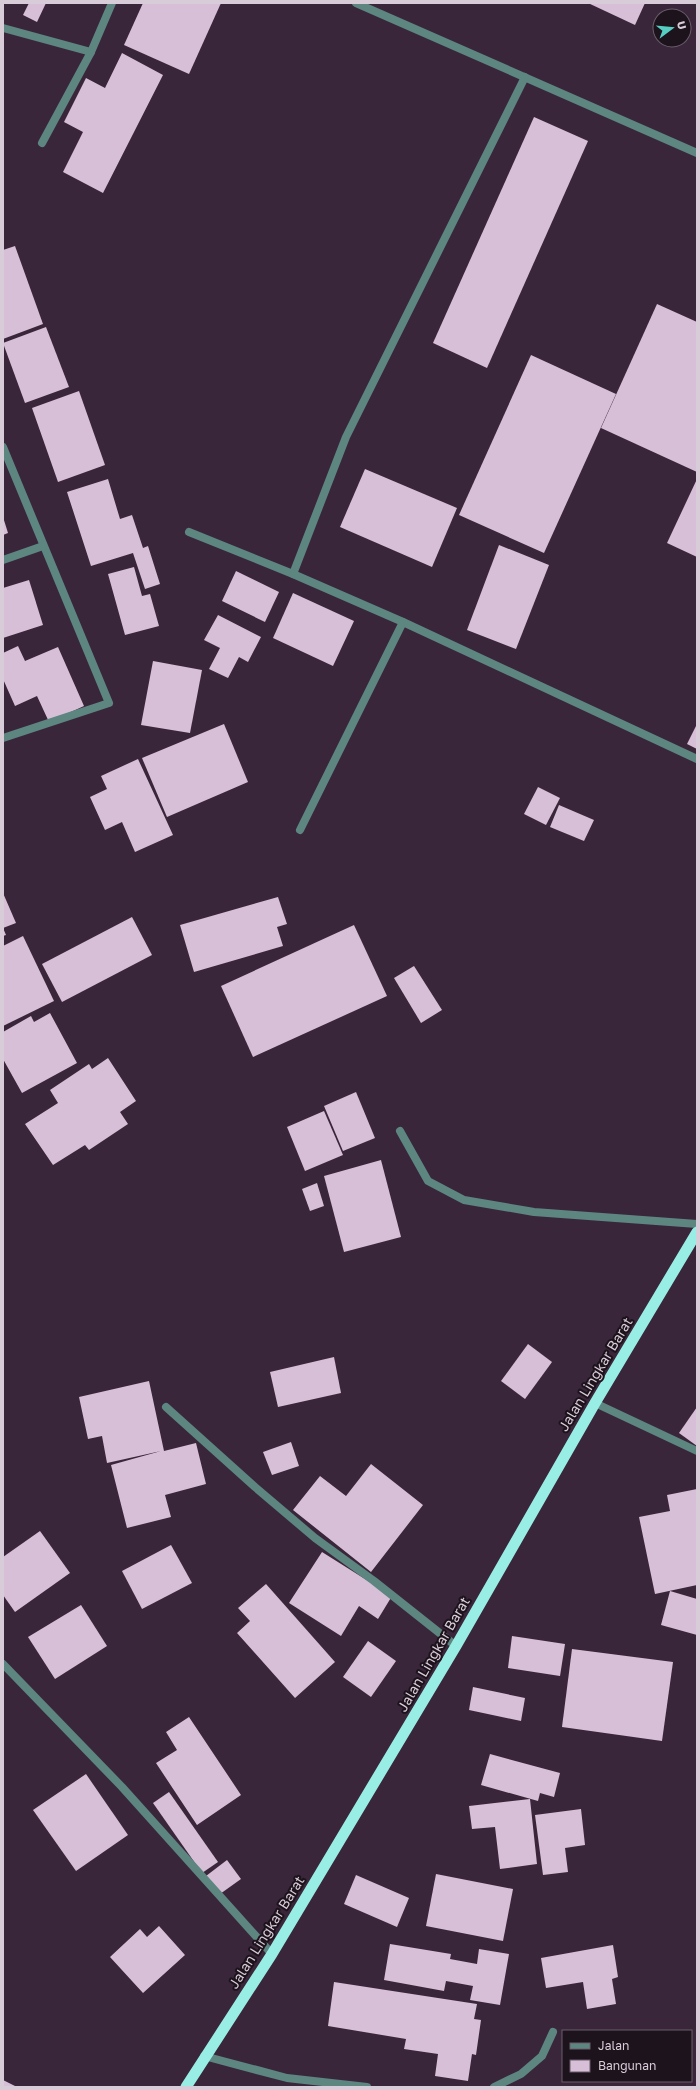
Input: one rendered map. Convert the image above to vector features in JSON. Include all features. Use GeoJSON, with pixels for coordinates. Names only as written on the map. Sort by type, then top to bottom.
{"type":"FeatureCollection","features":[{"type":"Feature","properties":{"kind":"highway","name":"Jalan Lingkar Barat"},"geometry":{"type":"LineString","coordinates":[[186,2087],[204,2056],[272,1954],[456,1646],[595,1403],[697,1232]]}},
{"type":"Feature","properties":{"kind":"street"},"geometry":{"type":"LineString","coordinates":[[42,143],[91,52],[112,3]]}},
{"type":"Feature","properties":{"kind":"street"},"geometry":{"type":"LineString","coordinates":[[356,3],[697,153]]}},
{"type":"Feature","properties":{"kind":"street"},"geometry":{"type":"LineString","coordinates":[[3,28],[91,52]]}},
{"type":"Feature","properties":{"kind":"street"},"geometry":{"type":"LineString","coordinates":[[293,574],[346,437],[525,77]]}},
{"type":"Feature","properties":{"kind":"street"},"geometry":{"type":"LineString","coordinates":[[3,446],[109,703],[3,738]]}},
{"type":"Feature","properties":{"kind":"street"},"geometry":{"type":"LineString","coordinates":[[189,532],[293,574],[403,622],[697,759]]}},
{"type":"Feature","properties":{"kind":"street"},"geometry":{"type":"LineString","coordinates":[[3,560],[43,546]]}},
{"type":"Feature","properties":{"kind":"street"},"geometry":{"type":"LineString","coordinates":[[300,830],[403,622]]}},
{"type":"Feature","properties":{"kind":"street"},"geometry":{"type":"LineString","coordinates":[[400,1131],[428,1181],[464,1200],[534,1212],[697,1224]]}},
{"type":"Feature","properties":{"kind":"street"},"geometry":{"type":"LineString","coordinates":[[595,1403],[697,1451]]}},
{"type":"Feature","properties":{"kind":"street"},"geometry":{"type":"LineString","coordinates":[[166,1406],[255,1487],[315,1538],[374,1581],[456,1646]]}},
{"type":"Feature","properties":{"kind":"street"},"geometry":{"type":"LineString","coordinates":[[3,1664],[122,1788],[272,1954]]}},
{"type":"Feature","properties":{"kind":"street"},"geometry":{"type":"LineString","coordinates":[[494,2087],[522,2074],[542,2056],[553,2032]]}},
{"type":"Feature","properties":{"kind":"street"},"geometry":{"type":"LineString","coordinates":[[204,2056],[287,2078],[367,2087]]}},
{"type":"Feature","properties":{"kind":"building"},"geometry":{"type":"Polygon","coordinates":[[[29,3],[46,3],[37,22],[23,15],[29,3]]]}},
{"type":"Feature","properties":{"kind":"building"},"geometry":{"type":"Polygon","coordinates":[[[143,3],[221,3],[189,74],[124,45],[143,3]]]}},
{"type":"Feature","properties":{"kind":"building"},"geometry":{"type":"Polygon","coordinates":[[[588,3],[645,3],[635,25],[588,3]]]}},
{"type":"Feature","properties":{"kind":"building"},"geometry":{"type":"Polygon","coordinates":[[[122,53],[163,75],[103,193],[63,172],[83,132],[64,122],[86,78],[105,88],[122,53]]]}},
{"type":"Feature","properties":{"kind":"building"},"geometry":{"type":"Polygon","coordinates":[[[534,117],[588,141],[487,368],[433,343],[534,117]]]}},
{"type":"Feature","properties":{"kind":"building"},"geometry":{"type":"Polygon","coordinates":[[[15,246],[43,324],[3,339],[3,250],[15,246]]]}},
{"type":"Feature","properties":{"kind":"building"},"geometry":{"type":"Polygon","coordinates":[[[657,304],[697,322],[697,472],[601,428],[657,304]]]}},
{"type":"Feature","properties":{"kind":"building"},"geometry":{"type":"Polygon","coordinates":[[[46,327],[69,387],[25,403],[3,343],[46,327]]]}},
{"type":"Feature","properties":{"kind":"building"},"geometry":{"type":"Polygon","coordinates":[[[531,355],[616,394],[544,553],[459,515],[531,355]]]}},
{"type":"Feature","properties":{"kind":"building"},"geometry":{"type":"Polygon","coordinates":[[[79,391],[105,465],[58,482],[32,408],[79,391]]]}},
{"type":"Feature","properties":{"kind":"building"},"geometry":{"type":"Polygon","coordinates":[[[365,469],[457,508],[432,567],[340,527],[365,469]]]}},
{"type":"Feature","properties":{"kind":"building"},"geometry":{"type":"Polygon","coordinates":[[[108,479],[120,519],[132,515],[143,548],[148,546],[160,584],[145,589],[133,553],[91,566],[67,492],[108,479]]]}},
{"type":"Feature","properties":{"kind":"building"},"geometry":{"type":"Polygon","coordinates":[[[697,479],[697,557],[667,543],[697,479]]]}},
{"type":"Feature","properties":{"kind":"building"},"geometry":{"type":"Polygon","coordinates":[[[3,517],[8,533],[3,535],[3,517]]]}},
{"type":"Feature","properties":{"kind":"building"},"geometry":{"type":"Polygon","coordinates":[[[499,545],[549,565],[516,649],[467,630],[499,545]]]}},
{"type":"Feature","properties":{"kind":"building"},"geometry":{"type":"Polygon","coordinates":[[[134,567],[142,596],[150,594],[159,626],[125,635],[108,574],[134,567]]]}},
{"type":"Feature","properties":{"kind":"building"},"geometry":{"type":"Polygon","coordinates":[[[236,571],[279,592],[265,622],[222,601],[236,571]]]}},
{"type":"Feature","properties":{"kind":"building"},"geometry":{"type":"Polygon","coordinates":[[[29,580],[43,625],[3,638],[3,588],[29,580]]]}},
{"type":"Feature","properties":{"kind":"building"},"geometry":{"type":"Polygon","coordinates":[[[293,593],[354,621],[333,666],[273,638],[293,593]]]}},
{"type":"Feature","properties":{"kind":"building"},"geometry":{"type":"Polygon","coordinates":[[[218,615],[261,637],[248,662],[239,657],[228,678],[209,669],[220,648],[204,640],[218,615]]]}},
{"type":"Feature","properties":{"kind":"building"},"geometry":{"type":"Polygon","coordinates":[[[18,646],[25,661],[58,647],[84,706],[49,722],[37,696],[15,706],[3,679],[3,653],[18,646]]]}},
{"type":"Feature","properties":{"kind":"building"},"geometry":{"type":"Polygon","coordinates":[[[153,661],[202,670],[190,733],[141,725],[153,661]]]}},
{"type":"Feature","properties":{"kind":"building"},"geometry":{"type":"Polygon","coordinates":[[[224,724],[248,782],[167,817],[142,758],[224,724]]]}},
{"type":"Feature","properties":{"kind":"building"},"geometry":{"type":"Polygon","coordinates":[[[697,724],[697,749],[687,744],[697,724]]]}},
{"type":"Feature","properties":{"kind":"building"},"geometry":{"type":"Polygon","coordinates":[[[138,759],[173,835],[135,852],[122,822],[105,830],[90,797],[107,789],[101,776],[138,759]]]}},
{"type":"Feature","properties":{"kind":"building"},"geometry":{"type":"Polygon","coordinates":[[[538,787],[560,798],[546,825],[524,814],[538,787]]]}},
{"type":"Feature","properties":{"kind":"building"},"geometry":{"type":"Polygon","coordinates":[[[559,805],[594,820],[584,841],[550,827],[559,805]]]}},
{"type":"Feature","properties":{"kind":"building"},"geometry":{"type":"Polygon","coordinates":[[[3,893],[16,923],[3,928],[3,893]]]}},
{"type":"Feature","properties":{"kind":"building"},"geometry":{"type":"Polygon","coordinates":[[[278,897],[287,924],[277,927],[283,946],[194,972],[180,925],[278,897]]]}},
{"type":"Feature","properties":{"kind":"building"},"geometry":{"type":"Polygon","coordinates":[[[132,917],[152,955],[62,1002],[42,964],[132,917]]]}},
{"type":"Feature","properties":{"kind":"building"},"geometry":{"type":"Polygon","coordinates":[[[354,925],[387,996],[253,1057],[221,986],[354,925]]]}},
{"type":"Feature","properties":{"kind":"building"},"geometry":{"type":"Polygon","coordinates":[[[3,928],[6,935],[3,936],[3,928]]]}},
{"type":"Feature","properties":{"kind":"building"},"geometry":{"type":"Polygon","coordinates":[[[23,936],[54,1001],[3,1026],[3,946],[23,936]]]}},
{"type":"Feature","properties":{"kind":"building"},"geometry":{"type":"Polygon","coordinates":[[[414,966],[442,1010],[421,1023],[394,978],[414,966]]]}},
{"type":"Feature","properties":{"kind":"building"},"geometry":{"type":"Polygon","coordinates":[[[50,1013],[77,1063],[22,1093],[3,1059],[3,1032],[31,1016],[34,1022],[50,1013]]]}},
{"type":"Feature","properties":{"kind":"building"},"geometry":{"type":"Polygon","coordinates":[[[108,1058],[136,1101],[120,1112],[128,1124],[89,1150],[85,1145],[53,1165],[25,1124],[58,1103],[50,1090],[89,1064],[92,1069],[108,1058]]]}},
{"type":"Feature","properties":{"kind":"building"},"geometry":{"type":"Polygon","coordinates":[[[356,1092],[375,1138],[343,1151],[324,1106],[356,1092]]]}},
{"type":"Feature","properties":{"kind":"building"},"geometry":{"type":"Polygon","coordinates":[[[324,1111],[343,1155],[305,1171],[287,1127],[324,1111]]]}},
{"type":"Feature","properties":{"kind":"building"},"geometry":{"type":"Polygon","coordinates":[[[381,1160],[401,1237],[344,1252],[324,1176],[381,1160]]]}},
{"type":"Feature","properties":{"kind":"building"},"geometry":{"type":"Polygon","coordinates":[[[317,1183],[324,1206],[310,1211],[302,1189],[317,1183]]]}},
{"type":"Feature","properties":{"kind":"building"},"geometry":{"type":"Polygon","coordinates":[[[528,1344],[552,1362],[525,1399],[501,1381],[528,1344]]]}},
{"type":"Feature","properties":{"kind":"building"},"geometry":{"type":"Polygon","coordinates":[[[334,1357],[341,1393],[278,1407],[270,1372],[334,1357]]]}},
{"type":"Feature","properties":{"kind":"building"},"geometry":{"type":"Polygon","coordinates":[[[149,1381],[164,1451],[196,1443],[206,1484],[165,1495],[171,1517],[127,1528],[111,1465],[161,1451],[107,1463],[102,1436],[88,1439],[79,1397],[149,1381]]]}},
{"type":"Feature","properties":{"kind":"building"},"geometry":{"type":"Polygon","coordinates":[[[697,1407],[697,1446],[679,1433],[697,1407]]]}},
{"type":"Feature","properties":{"kind":"building"},"geometry":{"type":"Polygon","coordinates":[[[291,1442],[299,1466],[272,1475],[263,1452],[291,1442]]]}},
{"type":"Feature","properties":{"kind":"building"},"geometry":{"type":"Polygon","coordinates":[[[371,1464],[423,1505],[371,1572],[293,1510],[320,1476],[346,1496],[371,1464]]]}},
{"type":"Feature","properties":{"kind":"building"},"geometry":{"type":"Polygon","coordinates":[[[697,1489],[697,1585],[655,1594],[639,1517],[670,1511],[667,1495],[697,1489]]]}},
{"type":"Feature","properties":{"kind":"building"},"geometry":{"type":"Polygon","coordinates":[[[40,1531],[70,1573],[15,1612],[3,1595],[3,1557],[40,1531]]]}},
{"type":"Feature","properties":{"kind":"building"},"geometry":{"type":"Polygon","coordinates":[[[171,1545],[192,1583],[142,1609],[122,1571],[171,1545]]]}},
{"type":"Feature","properties":{"kind":"building"},"geometry":{"type":"Polygon","coordinates":[[[322,1552],[392,1596],[378,1619],[359,1606],[341,1636],[289,1603],[322,1552]]]}},
{"type":"Feature","properties":{"kind":"building"},"geometry":{"type":"Polygon","coordinates":[[[266,1584],[335,1662],[295,1698],[237,1633],[250,1621],[238,1608],[266,1584]]]}},
{"type":"Feature","properties":{"kind":"building"},"geometry":{"type":"Polygon","coordinates":[[[670,1591],[697,1599],[697,1635],[661,1625],[670,1591]]]}},
{"type":"Feature","properties":{"kind":"building"},"geometry":{"type":"Polygon","coordinates":[[[81,1605],[107,1646],[55,1679],[28,1637],[81,1605]]]}},
{"type":"Feature","properties":{"kind":"building"},"geometry":{"type":"Polygon","coordinates":[[[512,1636],[565,1644],[560,1676],[508,1668],[512,1636]]]}},
{"type":"Feature","properties":{"kind":"building"},"geometry":{"type":"Polygon","coordinates":[[[368,1641],[396,1661],[371,1697],[343,1677],[368,1641]]]}},
{"type":"Feature","properties":{"kind":"building"},"geometry":{"type":"Polygon","coordinates":[[[572,1649],[673,1662],[662,1741],[562,1727],[572,1649]]]}},
{"type":"Feature","properties":{"kind":"building"},"geometry":{"type":"Polygon","coordinates":[[[473,1687],[525,1698],[521,1721],[469,1710],[473,1687]]]}},
{"type":"Feature","properties":{"kind":"building"},"geometry":{"type":"Polygon","coordinates":[[[189,1717],[241,1795],[197,1825],[156,1763],[177,1750],[166,1732],[189,1717]]]}},
{"type":"Feature","properties":{"kind":"building"},"geometry":{"type":"Polygon","coordinates":[[[490,1754],[560,1773],[554,1797],[540,1793],[538,1801],[481,1785],[490,1754]]]}},
{"type":"Feature","properties":{"kind":"building"},"geometry":{"type":"Polygon","coordinates":[[[86,1774],[128,1835],[76,1871],[33,1810],[86,1774]]]}},
{"type":"Feature","properties":{"kind":"building"},"geometry":{"type":"Polygon","coordinates":[[[169,1792],[218,1862],[202,1873],[153,1803],[169,1792]]]}},
{"type":"Feature","properties":{"kind":"building"},"geometry":{"type":"Polygon","coordinates":[[[530,1799],[537,1864],[500,1869],[495,1827],[472,1829],[469,1806],[530,1799]]]}},
{"type":"Feature","properties":{"kind":"building"},"geometry":{"type":"Polygon","coordinates":[[[581,1809],[585,1845],[565,1848],[568,1872],[543,1875],[535,1815],[581,1809]]]}},
{"type":"Feature","properties":{"kind":"building"},"geometry":{"type":"Polygon","coordinates":[[[227,1860],[241,1879],[220,1894],[206,1876],[227,1860]]]}},
{"type":"Feature","properties":{"kind":"building"},"geometry":{"type":"Polygon","coordinates":[[[436,1874],[513,1889],[503,1941],[426,1926],[436,1874]]]}},
{"type":"Feature","properties":{"kind":"building"},"geometry":{"type":"Polygon","coordinates":[[[356,1875],[409,1898],[397,1927],[344,1904],[356,1875]]]}},
{"type":"Feature","properties":{"kind":"building"},"geometry":{"type":"Polygon","coordinates":[[[159,1926],[185,1955],[143,1993],[110,1957],[140,1929],[147,1937],[159,1926]]]}},
{"type":"Feature","properties":{"kind":"building"},"geometry":{"type":"Polygon","coordinates":[[[390,1944],[451,1954],[450,1959],[477,1964],[479,1949],[509,1954],[500,2005],[470,2000],[473,1986],[446,1981],[444,1991],[384,1980],[390,1944]]]}},
{"type":"Feature","properties":{"kind":"building"},"geometry":{"type":"Polygon","coordinates":[[[613,1945],[618,1977],[612,1979],[616,2004],[587,2009],[583,1982],[546,1988],[541,1958],[613,1945]]]}},
{"type":"Feature","properties":{"kind":"building"},"geometry":{"type":"Polygon","coordinates":[[[334,1982],[477,2004],[474,2019],[481,2020],[476,2055],[472,2054],[468,2081],[435,2076],[438,2054],[404,2049],[406,2039],[328,2026],[334,1982]]]}},
{"type":"Feature","properties":{"kind":"building"},"geometry":{"type":"Polygon","coordinates":[[[3,2080],[15,2086],[3,2087],[3,2080]]]}}]}
